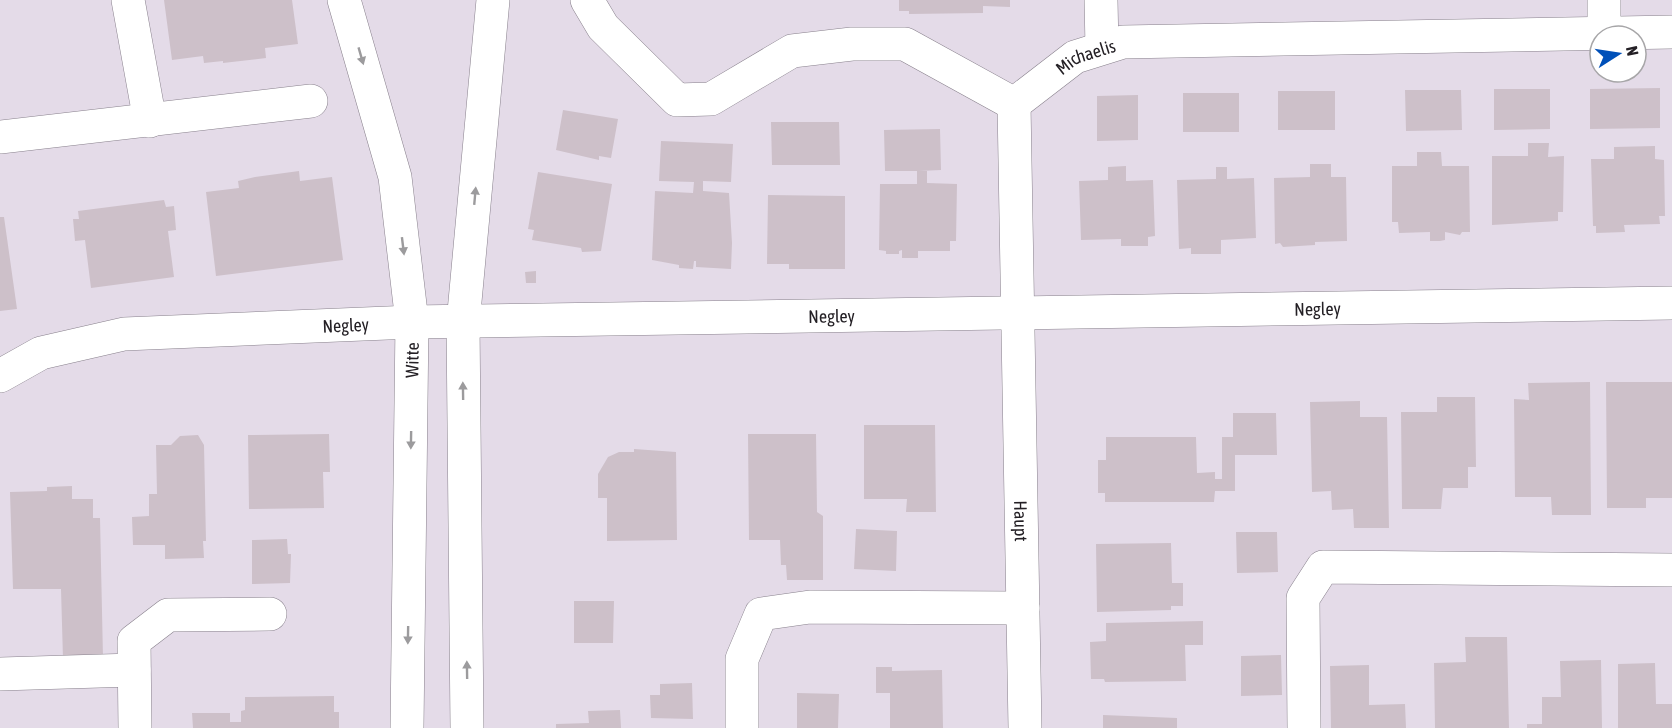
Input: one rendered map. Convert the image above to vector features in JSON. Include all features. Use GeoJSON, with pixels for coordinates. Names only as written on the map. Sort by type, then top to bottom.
{"type":"FeatureCollection","features":[{"type":"Feature","properties":{"kind":"street"},"geometry":{"type":"LineString","coordinates":[[128,0],[150,121]]}},
{"type":"Feature","properties":{"kind":"street","name":"Witte"},"geometry":{"type":"LineString","coordinates":[[344,0],[395,177],[412,322],[407,728]]}},
{"type":"Feature","properties":{"kind":"street"},"geometry":{"type":"LineString","coordinates":[[467,728],[463,323],[493,0]]}},
{"type":"Feature","properties":{"kind":"street"},"geometry":{"type":"LineString","coordinates":[[587,0],[603,27],[677,100],[711,99],[792,51],[852,44],[905,44],[1014,104]]}},
{"type":"Feature","properties":{"kind":"street"},"geometry":{"type":"LineString","coordinates":[[1101,0],[1102,48]]}},
{"type":"Feature","properties":{"kind":"street"},"geometry":{"type":"LineString","coordinates":[[1604,0],[1604,24]]}},
{"type":"Feature","properties":{"kind":"street","name":"Michaelis"},"geometry":{"type":"LineString","coordinates":[[1648,32],[1672,32]]}},
{"type":"Feature","properties":{"kind":"street","name":"Michaelis"},"geometry":{"type":"LineString","coordinates":[[1014,104],[1075,57],[1123,42],[1588,33]]}},
{"type":"Feature","properties":{"kind":"street"},"geometry":{"type":"LineString","coordinates":[[0,137],[150,121],[311,100]]}},
{"type":"Feature","properties":{"kind":"street","name":"Haupt"},"geometry":{"type":"LineString","coordinates":[[1014,104],[1025,728]]}},
{"type":"Feature","properties":{"kind":"street","name":"Negley"},"geometry":{"type":"LineString","coordinates":[[0,376],[41,353],[124,334],[412,322],[1017,315],[1672,303]]}},
{"type":"Feature","properties":{"kind":"street"},"geometry":{"type":"LineString","coordinates":[[1304,728],[1303,598],[1323,567],[1672,570]]}},
{"type":"Feature","properties":{"kind":"street"},"geometry":{"type":"LineString","coordinates":[[742,728],[741,658],[761,614],[810,607],[1023,608]]}},
{"type":"Feature","properties":{"kind":"street"},"geometry":{"type":"LineString","coordinates":[[135,728],[134,641],[168,615],[270,614]]}},
{"type":"Feature","properties":{"kind":"street"},"geometry":{"type":"LineString","coordinates":[[0,674],[134,670]]}},
{"type":"Feature","properties":{"kind":"building"},"geometry":{"type":"Polygon","coordinates":[[[164,0],[292,0],[298,44],[265,48],[266,58],[223,63],[223,61],[204,63],[203,56],[172,60],[164,0]]]}},
{"type":"Feature","properties":{"kind":"building"},"geometry":{"type":"Polygon","coordinates":[[[899,0],[1010,0],[1010,7],[983,6],[983,13],[909,14],[909,11],[899,11],[899,0]]]}},
{"type":"Feature","properties":{"kind":"building"},"geometry":{"type":"Polygon","coordinates":[[[1660,88],[1660,128],[1590,129],[1590,89],[1660,88]]]}},
{"type":"Feature","properties":{"kind":"building"},"geometry":{"type":"Polygon","coordinates":[[[1494,89],[1550,89],[1550,129],[1494,130],[1494,89]]]}},
{"type":"Feature","properties":{"kind":"building"},"geometry":{"type":"Polygon","coordinates":[[[1405,90],[1461,90],[1462,130],[1406,131],[1405,90]]]}},
{"type":"Feature","properties":{"kind":"building"},"geometry":{"type":"Polygon","coordinates":[[[1278,91],[1335,91],[1335,130],[1278,130],[1278,91]]]}},
{"type":"Feature","properties":{"kind":"building"},"geometry":{"type":"Polygon","coordinates":[[[1183,93],[1239,93],[1239,132],[1183,132],[1183,93]]]}},
{"type":"Feature","properties":{"kind":"building"},"geometry":{"type":"Polygon","coordinates":[[[1138,95],[1138,140],[1097,141],[1097,96],[1138,95]]]}},
{"type":"Feature","properties":{"kind":"building"},"geometry":{"type":"Polygon","coordinates":[[[563,110],[618,119],[611,158],[599,156],[599,160],[556,150],[563,110]]]}},
{"type":"Feature","properties":{"kind":"building"},"geometry":{"type":"Polygon","coordinates":[[[771,122],[839,122],[840,165],[772,165],[771,122]]]}},
{"type":"Feature","properties":{"kind":"building"},"geometry":{"type":"Polygon","coordinates":[[[940,129],[941,170],[919,171],[927,171],[927,183],[957,184],[956,241],[950,241],[950,251],[918,251],[918,258],[902,258],[902,250],[899,254],[886,254],[886,251],[879,250],[880,184],[917,184],[917,171],[885,171],[884,130],[940,129]]]}},
{"type":"Feature","properties":{"kind":"building"},"geometry":{"type":"Polygon","coordinates":[[[661,141],[733,144],[731,182],[703,181],[703,191],[729,193],[731,269],[696,267],[696,261],[694,261],[693,269],[679,268],[679,265],[652,260],[655,191],[693,193],[694,182],[659,181],[661,141]]]}},
{"type":"Feature","properties":{"kind":"building"},"geometry":{"type":"Polygon","coordinates":[[[1528,143],[1549,143],[1548,157],[1564,156],[1563,212],[1558,212],[1558,221],[1492,225],[1492,156],[1528,156],[1528,143]]]}},
{"type":"Feature","properties":{"kind":"building"},"geometry":{"type":"Polygon","coordinates":[[[1655,146],[1655,159],[1664,160],[1665,216],[1659,216],[1660,224],[1624,225],[1625,232],[1596,233],[1596,226],[1593,226],[1591,159],[1614,159],[1614,147],[1655,146]]]}},
{"type":"Feature","properties":{"kind":"building"},"geometry":{"type":"Polygon","coordinates":[[[1417,152],[1441,152],[1442,166],[1469,166],[1470,232],[1462,232],[1460,235],[1445,232],[1445,240],[1440,241],[1430,241],[1430,232],[1399,233],[1398,222],[1392,222],[1392,166],[1417,166],[1417,152]]]}},
{"type":"Feature","properties":{"kind":"building"},"geometry":{"type":"Polygon","coordinates":[[[1310,164],[1331,164],[1331,177],[1346,177],[1347,241],[1315,242],[1315,245],[1283,247],[1280,243],[1275,244],[1274,178],[1310,177],[1310,164]]]}},
{"type":"Feature","properties":{"kind":"building"},"geometry":{"type":"Polygon","coordinates":[[[1126,166],[1126,181],[1153,180],[1155,236],[1148,237],[1148,246],[1121,246],[1121,239],[1081,240],[1079,181],[1108,180],[1108,167],[1126,166]]]}},
{"type":"Feature","properties":{"kind":"building"},"geometry":{"type":"Polygon","coordinates":[[[1216,167],[1227,167],[1227,179],[1254,178],[1256,238],[1221,240],[1221,254],[1191,254],[1191,248],[1179,249],[1177,180],[1216,179],[1216,167]]]}},
{"type":"Feature","properties":{"kind":"building"},"geometry":{"type":"Polygon","coordinates":[[[299,171],[300,181],[332,177],[343,260],[216,276],[206,192],[239,188],[238,181],[255,177],[299,171]]]}},
{"type":"Feature","properties":{"kind":"building"},"geometry":{"type":"Polygon","coordinates":[[[538,172],[612,184],[601,251],[582,252],[581,248],[532,240],[534,230],[528,229],[538,172]]]}},
{"type":"Feature","properties":{"kind":"building"},"geometry":{"type":"Polygon","coordinates":[[[768,195],[845,196],[845,269],[789,269],[789,264],[767,264],[768,195]]]}},
{"type":"Feature","properties":{"kind":"building"},"geometry":{"type":"Polygon","coordinates":[[[164,200],[166,207],[174,206],[176,230],[168,231],[174,277],[91,288],[85,240],[75,241],[73,219],[79,219],[78,211],[164,200]]]}},
{"type":"Feature","properties":{"kind":"building"},"geometry":{"type":"Polygon","coordinates":[[[0,217],[4,217],[17,309],[0,311],[0,217]]]}},
{"type":"Feature","properties":{"kind":"building"},"geometry":{"type":"Polygon","coordinates":[[[536,271],[536,283],[526,283],[525,272],[536,271]]]}},
{"type":"Feature","properties":{"kind":"building"},"geometry":{"type":"Polygon","coordinates":[[[1590,382],[1591,515],[1552,515],[1551,497],[1515,497],[1514,399],[1529,400],[1528,383],[1590,382]]]}},
{"type":"Feature","properties":{"kind":"building"},"geometry":{"type":"Polygon","coordinates":[[[1606,382],[1672,382],[1672,498],[1646,498],[1646,508],[1607,508],[1606,382]]]}},
{"type":"Feature","properties":{"kind":"building"},"geometry":{"type":"Polygon","coordinates":[[[1437,397],[1475,397],[1476,467],[1468,467],[1468,488],[1443,488],[1441,509],[1402,509],[1401,412],[1437,412],[1437,397]]]}},
{"type":"Feature","properties":{"kind":"building"},"geometry":{"type":"Polygon","coordinates":[[[1360,401],[1360,417],[1387,417],[1389,528],[1354,528],[1353,509],[1332,510],[1331,491],[1312,492],[1310,402],[1360,401]]]}},
{"type":"Feature","properties":{"kind":"building"},"geometry":{"type":"Polygon","coordinates":[[[1233,413],[1276,413],[1277,455],[1235,455],[1235,491],[1215,491],[1214,502],[1105,502],[1105,493],[1098,493],[1098,460],[1106,460],[1106,437],[1196,437],[1197,473],[1215,472],[1215,479],[1222,479],[1222,437],[1233,437],[1233,413]]]}},
{"type":"Feature","properties":{"kind":"building"},"geometry":{"type":"Polygon","coordinates":[[[864,425],[935,425],[936,512],[906,512],[907,499],[864,499],[864,425]]]}},
{"type":"Feature","properties":{"kind":"building"},"geometry":{"type":"Polygon","coordinates":[[[329,434],[330,472],[323,472],[324,508],[249,509],[248,435],[329,434]]]}},
{"type":"Feature","properties":{"kind":"building"},"geometry":{"type":"Polygon","coordinates":[[[748,434],[816,434],[817,512],[823,516],[823,580],[787,580],[786,565],[781,565],[780,540],[749,540],[748,434]]]}},
{"type":"Feature","properties":{"kind":"building"},"geometry":{"type":"Polygon","coordinates":[[[198,435],[204,445],[206,541],[203,541],[204,558],[165,559],[165,545],[133,545],[132,517],[149,516],[149,494],[157,494],[156,445],[171,445],[180,436],[198,435]]]}},
{"type":"Feature","properties":{"kind":"building"},"geometry":{"type":"Polygon","coordinates":[[[634,449],[676,452],[677,540],[607,541],[607,498],[598,498],[598,474],[608,457],[619,452],[634,452],[634,449]]]}},
{"type":"Feature","properties":{"kind":"building"},"geometry":{"type":"Polygon","coordinates":[[[72,486],[72,499],[93,499],[93,518],[100,518],[103,658],[63,659],[61,589],[13,589],[10,492],[47,491],[47,487],[72,486]]]}},
{"type":"Feature","properties":{"kind":"building"},"geometry":{"type":"Polygon","coordinates":[[[856,529],[897,531],[896,571],[854,569],[856,529]]]}},
{"type":"Feature","properties":{"kind":"building"},"geometry":{"type":"Polygon","coordinates":[[[1236,532],[1277,532],[1278,572],[1237,573],[1236,532]]]}},
{"type":"Feature","properties":{"kind":"building"},"geometry":{"type":"Polygon","coordinates":[[[287,539],[288,554],[291,554],[290,583],[252,584],[252,540],[287,539]]]}},
{"type":"Feature","properties":{"kind":"building"},"geometry":{"type":"Polygon","coordinates":[[[1171,543],[1172,583],[1183,583],[1183,606],[1171,606],[1171,610],[1097,612],[1096,544],[1171,543]]]}},
{"type":"Feature","properties":{"kind":"building"},"geometry":{"type":"Polygon","coordinates":[[[574,601],[614,601],[613,643],[574,643],[574,601]]]}},
{"type":"Feature","properties":{"kind":"building"},"geometry":{"type":"Polygon","coordinates":[[[1203,621],[1203,645],[1185,645],[1186,681],[1105,682],[1104,679],[1091,679],[1090,642],[1106,641],[1106,623],[1203,621]]]}},
{"type":"Feature","properties":{"kind":"building"},"geometry":{"type":"Polygon","coordinates":[[[1465,637],[1507,637],[1509,728],[1435,728],[1434,663],[1466,662],[1465,637]]]}},
{"type":"Feature","properties":{"kind":"building"},"geometry":{"type":"Polygon","coordinates":[[[1281,655],[1282,695],[1241,696],[1241,656],[1281,655]]]}},
{"type":"Feature","properties":{"kind":"building"},"geometry":{"type":"Polygon","coordinates":[[[1601,660],[1602,728],[1527,728],[1527,724],[1542,724],[1542,697],[1561,697],[1560,661],[1601,660]]]}},
{"type":"Feature","properties":{"kind":"building"},"geometry":{"type":"Polygon","coordinates":[[[1655,663],[1656,704],[1672,704],[1672,728],[1618,728],[1618,664],[1655,663]]]}},
{"type":"Feature","properties":{"kind":"building"},"geometry":{"type":"Polygon","coordinates":[[[1369,665],[1369,705],[1405,704],[1406,728],[1331,728],[1330,666],[1369,665]]]}},
{"type":"Feature","properties":{"kind":"building"},"geometry":{"type":"Polygon","coordinates":[[[876,667],[892,667],[892,671],[942,670],[943,728],[890,728],[890,693],[876,693],[876,667]]]}},
{"type":"Feature","properties":{"kind":"building"},"geometry":{"type":"Polygon","coordinates":[[[692,683],[693,719],[651,718],[650,695],[660,695],[660,684],[692,683]]]}},
{"type":"Feature","properties":{"kind":"building"},"geometry":{"type":"Polygon","coordinates":[[[797,693],[839,694],[838,728],[797,728],[797,693]]]}},
{"type":"Feature","properties":{"kind":"building"},"geometry":{"type":"Polygon","coordinates":[[[334,696],[334,712],[339,712],[339,728],[193,728],[192,713],[230,713],[230,722],[241,722],[241,711],[245,710],[245,697],[334,696]]]}},
{"type":"Feature","properties":{"kind":"building"},"geometry":{"type":"Polygon","coordinates":[[[620,710],[621,728],[556,728],[556,724],[589,723],[588,711],[620,710]]]}},
{"type":"Feature","properties":{"kind":"building"},"geometry":{"type":"Polygon","coordinates":[[[1103,715],[1177,718],[1177,728],[1103,728],[1103,715]]]}}]}
